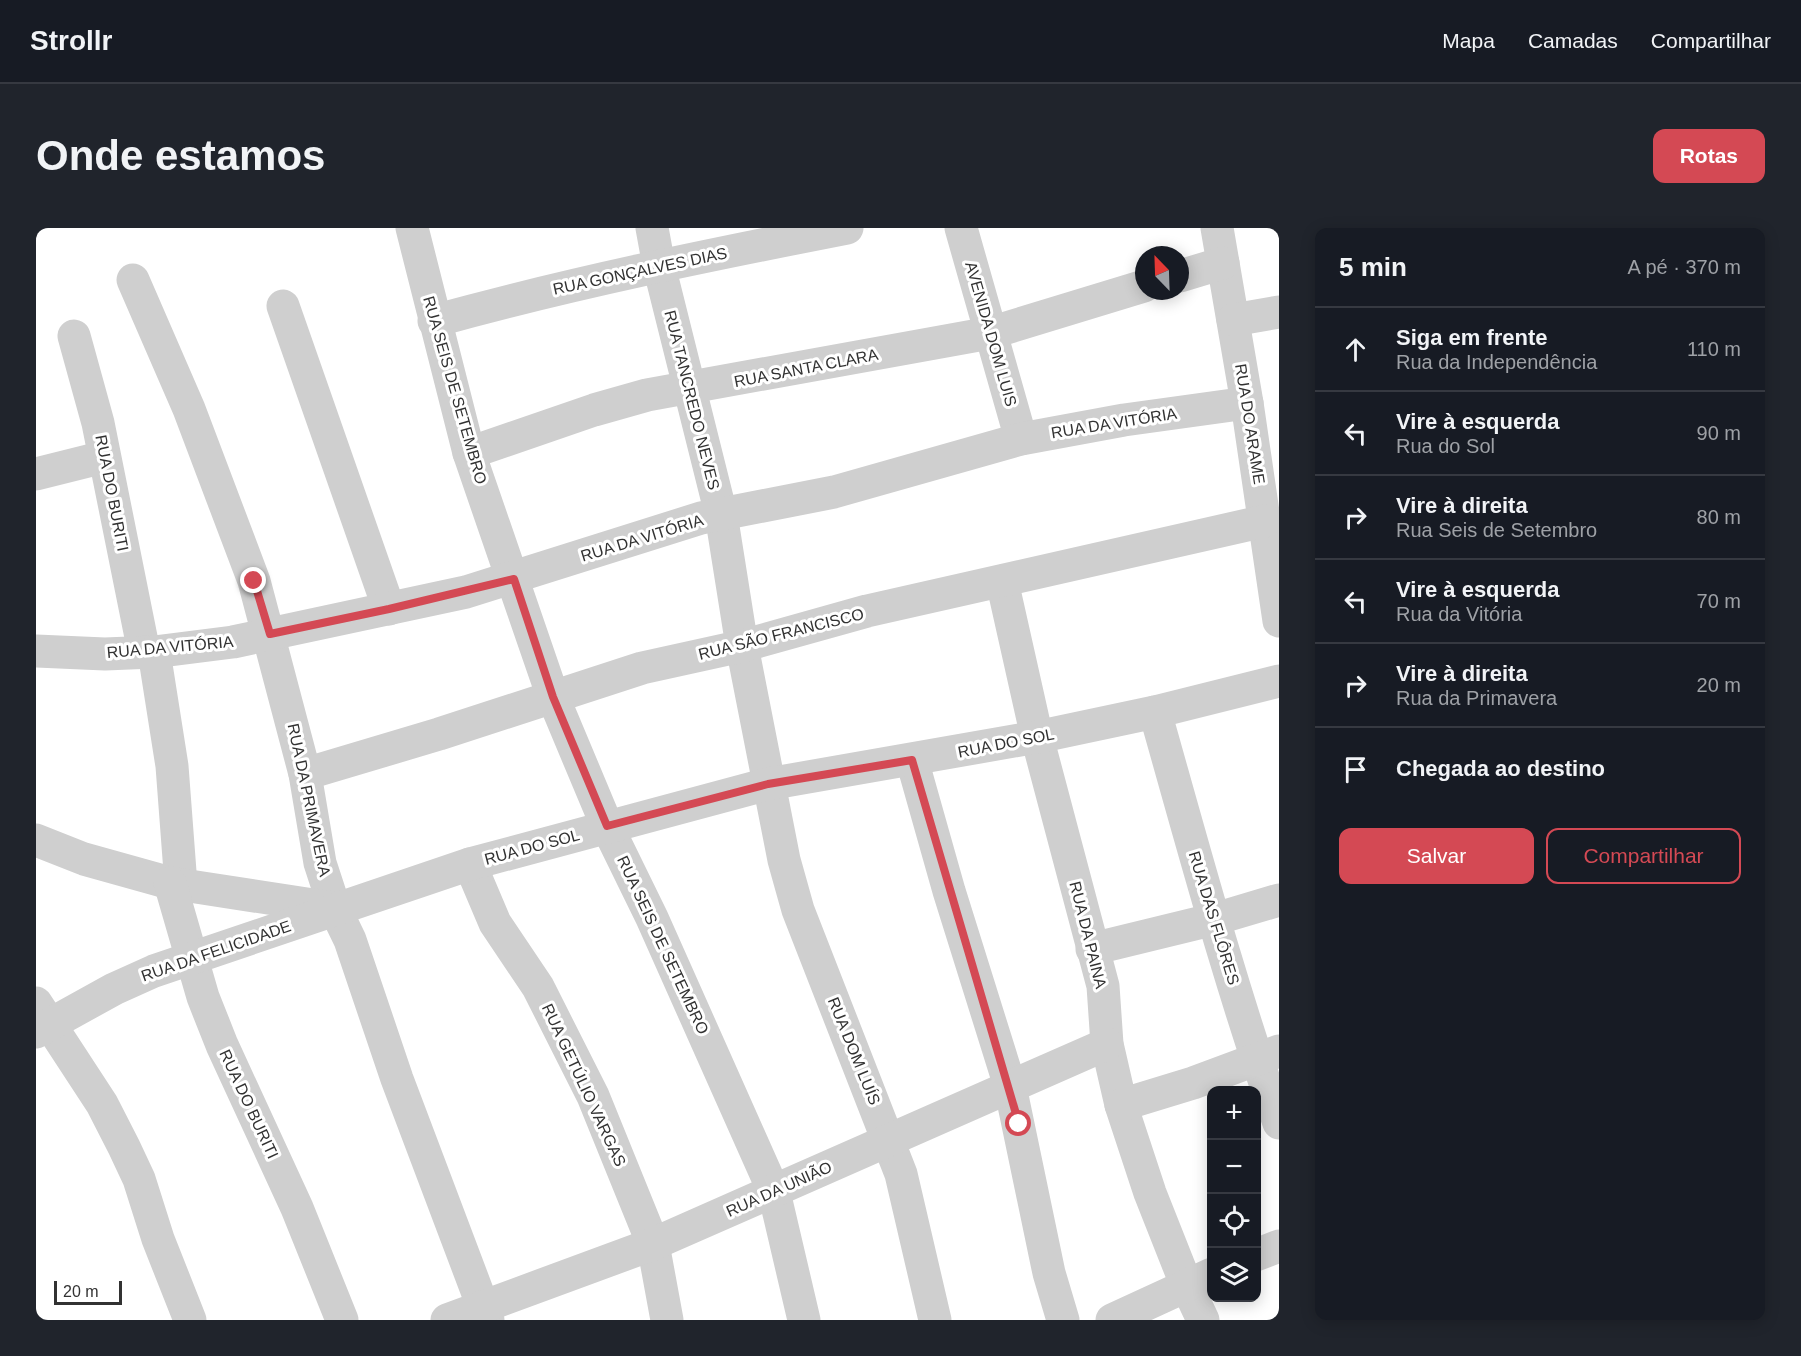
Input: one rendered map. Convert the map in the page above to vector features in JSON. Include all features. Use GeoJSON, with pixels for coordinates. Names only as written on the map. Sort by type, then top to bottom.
{"type":"FeatureCollection","features":[{"type":"Feature","properties":{"kind":"street","name":"RUA SEIS DE SETEMBRO"},"geometry":{"type":"LineString","coordinates":[[412,228],[469,453],[553,697],[607,826],[667,950],[774,1192],[804,1320]]}},
{"type":"Feature","properties":{"kind":"street","name":"RUA TANCREDO NEVES"},"geometry":{"type":"LineString","coordinates":[[652,228],[659,266],[721,514],[742,646],[768,784]]}},
{"type":"Feature","properties":{"kind":"street","name":"RUA GONÇALVES DIAS"},"geometry":{"type":"LineString","coordinates":[[434,321],[515,299],[659,266],[847,228]]}},
{"type":"Feature","properties":{"kind":"street","name":"AVENIDA DOM LUIS"},"geometry":{"type":"LineString","coordinates":[[961,228],[1022,439]]}},
{"type":"Feature","properties":{"kind":"street","name":"RUA DO ARAME"},"geometry":{"type":"LineString","coordinates":[[1217,228],[1278,604]]}},
{"type":"Feature","properties":{"kind":"street"},"geometry":{"type":"LineString","coordinates":[[1189,273],[1223,263]]}},
{"type":"Feature","properties":{"kind":"street","name":"RUA DA PRIMAVERA"},"geometry":{"type":"LineString","coordinates":[[133,280],[194,420],[240,541],[270,634],[305,774],[320,863],[335,909],[350,940],[397,1079],[486,1314]]}},
{"type":"Feature","properties":{"kind":"street","name":"RUA SANTA CLARA"},"geometry":{"type":"LineString","coordinates":[[469,453],[594,410],[689,386],[724,383],[990,333],[1135,289]]}},
{"type":"Feature","properties":{"kind":"street"},"geometry":{"type":"LineString","coordinates":[[282,306],[389,609]]}},
{"type":"Feature","properties":{"kind":"street"},"geometry":{"type":"LineString","coordinates":[[1233,320],[1279,312]]}},
{"type":"Feature","properties":{"kind":"street","name":"RUA DO BURITI"},"geometry":{"type":"LineString","coordinates":[[74,336],[98,423],[172,766],[176,884],[191,957],[222,1045],[297,1208],[342,1320]]}},
{"type":"Feature","properties":{"kind":"street","name":"RUA DA VITÓRIA"},"geometry":{"type":"LineString","coordinates":[[36,651],[105,654],[149,652],[233,642],[389,609],[514,579],[721,514],[834,492],[1022,439],[1124,420],[1247,403]]}},
{"type":"Feature","properties":{"kind":"street"},"geometry":{"type":"LineString","coordinates":[[36,474],[104,457]]}},
{"type":"Feature","properties":{"kind":"street","name":"RUA SÃO FRANCISCO"},"geometry":{"type":"LineString","coordinates":[[305,774],[396,748],[642,668],[742,646],[867,612],[1265,521]]}},
{"type":"Feature","properties":{"kind":"street","name":"RUA DA PAINA"},"geometry":{"type":"LineString","coordinates":[[1002,581],[1037,737],[1103,986],[1107,1044],[1121,1105],[1150,1193],[1199,1279],[1203,1320]]}},
{"type":"Feature","properties":{"kind":"street","name":"RUA DO SOL"},"geometry":{"type":"LineString","coordinates":[[36,840],[84,859],[176,884],[335,909],[470,864],[768,784],[1037,737],[1155,712],[1279,681]]}},
{"type":"Feature","properties":{"kind":"street","name":"RUA DAS FLÔRES"},"geometry":{"type":"LineString","coordinates":[[1155,712],[1215,919],[1268,1055],[1279,1123]]}},
{"type":"Feature","properties":{"kind":"street"},"geometry":{"type":"LineString","coordinates":[[912,760],[949,891],[1010,1086],[1049,1273],[1063,1320]]}},
{"type":"Feature","properties":{"kind":"street","name":"RUA DOM LUÍS"},"geometry":{"type":"LineString","coordinates":[[768,784],[784,860],[798,910],[901,1174],[935,1320]]}},
{"type":"Feature","properties":{"kind":"street","name":"RUA GETÚLIO VARGAS"},"geometry":{"type":"LineString","coordinates":[[470,864],[495,923],[538,987],[592,1096],[652,1244],[667,1320]]}},
{"type":"Feature","properties":{"kind":"street"},"geometry":{"type":"LineString","coordinates":[[1092,949],[1215,919],[1279,900]]}},
{"type":"Feature","properties":{"kind":"street","name":"RUA DA FELICIDADE"},"geometry":{"type":"LineString","coordinates":[[40,1020],[191,957],[335,909]]}},
{"type":"Feature","properties":{"kind":"street"},"geometry":{"type":"LineString","coordinates":[[40,1020],[102,1104],[124,1147],[139,1179],[158,1239],[190,1320]]}},
{"type":"Feature","properties":{"kind":"street","name":"RUA DA UNIÃO"},"geometry":{"type":"LineString","coordinates":[[447,1320],[486,1314],[774,1192],[1107,1044]]}},
{"type":"Feature","properties":{"kind":"street"},"geometry":{"type":"LineString","coordinates":[[1121,1105],[1268,1055]]}},
{"type":"Feature","properties":{"kind":"street"},"geometry":{"type":"LineString","coordinates":[[1261,1253],[1279,1246]]}},
{"type":"Feature","properties":{"kind":"street"},"geometry":{"type":"LineString","coordinates":[[1112,1320],[1199,1279]]}},
{"type":"Feature","properties":{"kind":"route"},"geometry":{"type":"LineString","coordinates":[[254,581],[270,634],[466,592],[514,579],[553,697],[607,826],[768,784],[912,760],[949,891],[1010,1086],[1019,1124]]}}]}
